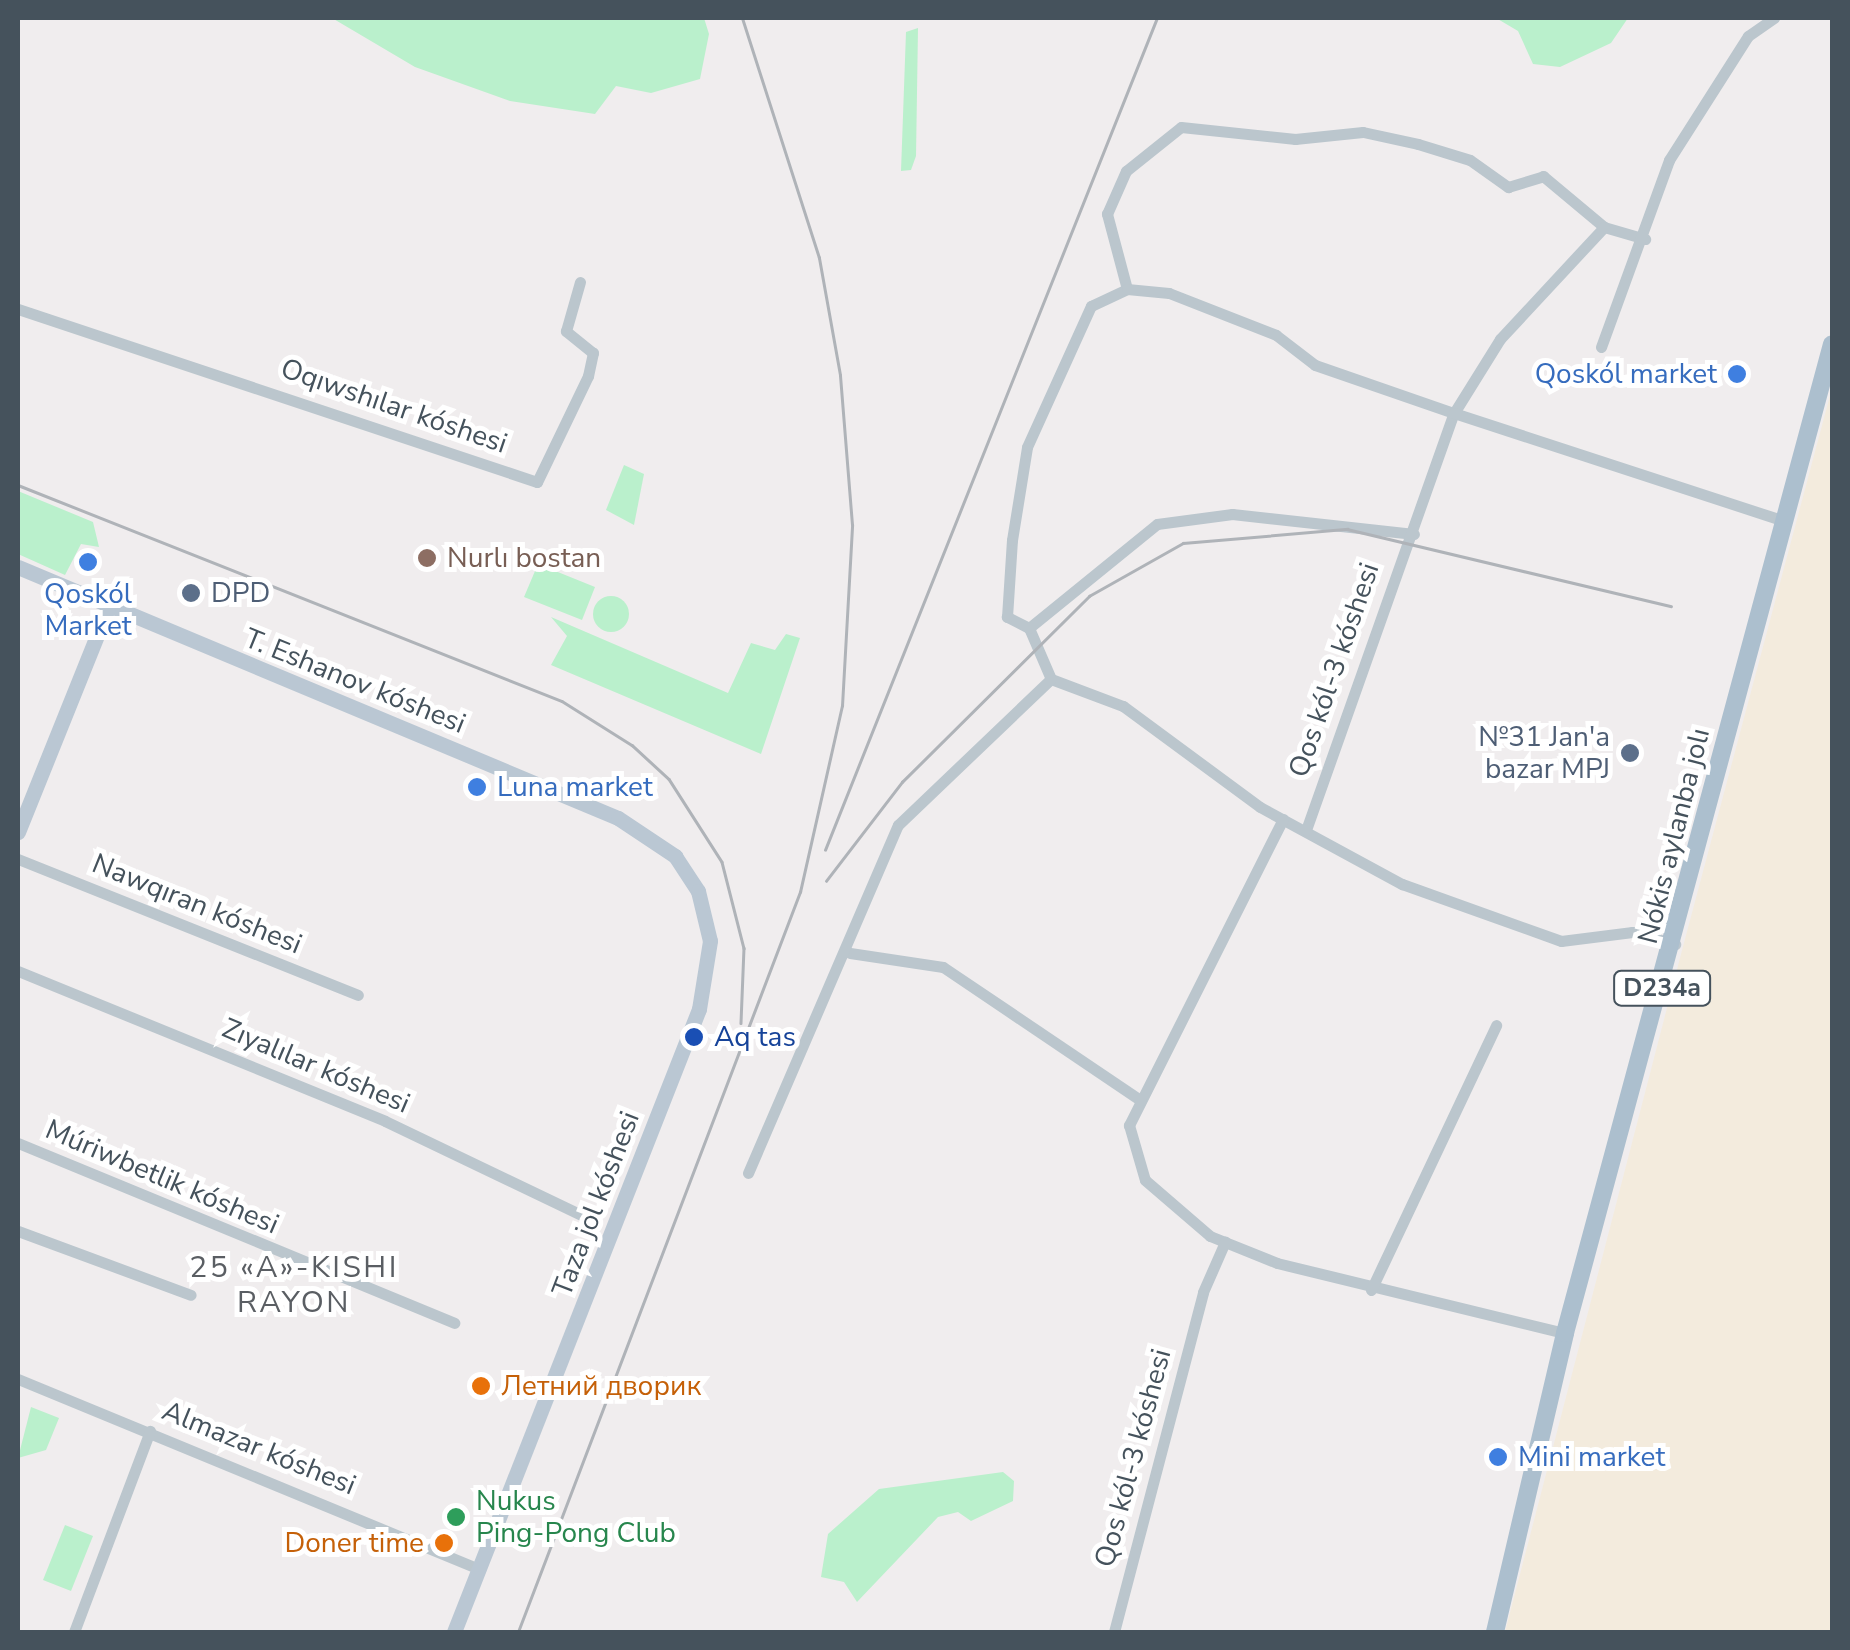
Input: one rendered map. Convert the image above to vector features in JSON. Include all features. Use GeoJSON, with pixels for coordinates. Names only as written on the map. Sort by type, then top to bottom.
{"type":"FeatureCollection","features":[{"type":"Feature","properties":{"kind":"main road","name":"Nókis aylanba jolı"},"geometry":{"type":"LineString","coordinates":[[1495,1632],[1565,1334],[1674,944],[1832,344]]}},
{"type":"Feature","properties":{"kind":"main road","name":"T. Eshanov kóshesi"},"geometry":{"type":"LineString","coordinates":[[18,567],[108,608],[618,818]]}},
{"type":"Feature","properties":{"kind":"main road"},"geometry":{"type":"LineString","coordinates":[[18,832],[108,608]]}},
{"type":"Feature","properties":{"kind":"main road","name":"Taza jol kóshesi"},"geometry":{"type":"LineString","coordinates":[[454,1632],[708,972],[698,891],[675,856],[618,818]]}},
{"type":"Feature","properties":{"kind":"street"},"geometry":{"type":"LineString","coordinates":[[1600,347],[1685,132],[1748,36],[1774,18]]}},
{"type":"Feature","properties":{"kind":"street"},"geometry":{"type":"LineString","coordinates":[[1128,288],[1106,214],[1126,171],[1181,127],[1295,138],[1362,132],[1418,144],[1470,160],[1508,187],[1543,176],[1604,226],[1644,239]]}},
{"type":"Feature","properties":{"kind":"street"},"geometry":{"type":"LineString","coordinates":[[1414,534],[1454,413],[1500,339],[1604,226]]}},
{"type":"Feature","properties":{"kind":"street","name":"Oqıwshılar kóshesi"},"geometry":{"type":"LineString","coordinates":[[18,309],[537,482],[588,376],[592,352],[566,331],[580,282]]}},
{"type":"Feature","properties":{"kind":"street"},"geometry":{"type":"LineString","coordinates":[[1674,944],[1632,932],[1561,941],[1402,884],[1283,819],[1123,706],[1050,679],[1030,628],[1007,617],[1019,482],[1050,382],[1091,306],[1128,288],[1230,315],[1315,365],[1785,521]]}},
{"type":"Feature","properties":{"kind":"street","name":"Qos kól-3 kóshesi"},"geometry":{"type":"LineString","coordinates":[[1030,628],[1157,524],[1232,514],[1414,534],[1394,566],[1306,830]]}},
{"type":"Feature","properties":{"kind":"street"},"geometry":{"type":"LineString","coordinates":[[748,1172],[850,953],[898,825],[1050,679]]}},
{"type":"Feature","properties":{"kind":"street"},"geometry":{"type":"LineString","coordinates":[[1283,819],[1215,945],[1196,1006],[1129,1125],[1145,1180],[1168,1209],[1225,1242],[1371,1290],[1565,1334]]}},
{"type":"Feature","properties":{"kind":"street","name":"Nawqıran kóshesi"},"geometry":{"type":"LineString","coordinates":[[18,859],[358,995]]}},
{"type":"Feature","properties":{"kind":"street"},"geometry":{"type":"LineString","coordinates":[[850,953],[943,967],[1140,1100]]}},
{"type":"Feature","properties":{"kind":"street","name":"Zıyalılar kóshesi"},"geometry":{"type":"LineString","coordinates":[[18,972],[385,1121],[590,1219]]}},
{"type":"Feature","properties":{"kind":"street"},"geometry":{"type":"LineString","coordinates":[[1371,1290],[1496,1025]]}},
{"type":"Feature","properties":{"kind":"street","name":"Múriwbetlik kóshesi"},"geometry":{"type":"LineString","coordinates":[[18,1143],[454,1323]]}},
{"type":"Feature","properties":{"kind":"street"},"geometry":{"type":"LineString","coordinates":[[18,1231],[191,1295]]}},
{"type":"Feature","properties":{"kind":"street","name":"Qos kól-3 kóshesi"},"geometry":{"type":"LineString","coordinates":[[1114,1632],[1203,1292],[1225,1242]]}},
{"type":"Feature","properties":{"kind":"street","name":"Almazar kóshesi"},"geometry":{"type":"LineString","coordinates":[[18,1379],[150,1430],[480,1569]]}},
{"type":"Feature","properties":{"kind":"street"},"geometry":{"type":"LineString","coordinates":[[74,1632],[150,1430]]}},
{"type":"Feature","properties":{"kind":"green space"},"geometry":{"type":"Polygon","coordinates":[[[332,18],[704,18],[709,34],[700,79],[651,93],[616,86],[595,114],[510,101],[415,67],[332,18]]]}},
{"type":"Feature","properties":{"kind":"green space"},"geometry":{"type":"Polygon","coordinates":[[[1496,18],[1628,18],[1611,43],[1560,67],[1533,64],[1518,31],[1496,18]]]}},
{"type":"Feature","properties":{"kind":"green space"},"geometry":{"type":"Polygon","coordinates":[[[918,28],[916,156],[911,170],[901,171],[906,32],[918,28]]]}},
{"type":"Feature","properties":{"kind":"green space"},"geometry":{"type":"Polygon","coordinates":[[[624,465],[644,474],[634,525],[606,510],[624,465]]]}},
{"type":"Feature","properties":{"kind":"green space"},"geometry":{"type":"Polygon","coordinates":[[[18,491],[93,522],[99,547],[81,544],[65,575],[18,554],[18,491]]]}},
{"type":"Feature","properties":{"kind":"green space"},"geometry":{"type":"Polygon","coordinates":[[[538,564],[595,587],[582,620],[524,597],[538,564]]]}},
{"type":"Feature","properties":{"kind":"green space"},"geometry":{"type":"Polygon","coordinates":[[[611,596],[623,602],[629,614],[623,626],[611,632],[599,626],[593,614],[599,602],[611,596]]]}},
{"type":"Feature","properties":{"kind":"green space"},"geometry":{"type":"Polygon","coordinates":[[[551,617],[728,693],[751,643],[775,650],[786,634],[800,638],[761,754],[551,665],[567,636],[551,617]]]}},
{"type":"Feature","properties":{"kind":"green space"},"geometry":{"type":"Polygon","coordinates":[[[31,1407],[59,1418],[46,1450],[18,1458],[31,1407]]]}},
{"type":"Feature","properties":{"kind":"green space"},"geometry":{"type":"Polygon","coordinates":[[[1003,1472],[1014,1481],[1013,1501],[971,1521],[958,1512],[938,1517],[857,1602],[844,1582],[821,1577],[828,1534],[879,1489],[1003,1472]]]}},
{"type":"Feature","properties":{"kind":"green space"},"geometry":{"type":"Polygon","coordinates":[[[65,1525],[93,1536],[71,1591],[43,1580],[65,1525]]]}},
{"type":"Feature","properties":{"kind":"sand"},"geometry":{"type":"Polygon","coordinates":[[[1832,388],[1832,1632],[1505,1632],[1681,954],[1832,388]]]}},
{"type":"Feature","properties":{"kind":"railway"},"geometry":{"type":"LineString","coordinates":[[518,1632],[800,892],[842,706],[852,525],[840,375],[819,258],[742,18]]}},
{"type":"Feature","properties":{"kind":"railway"},"geometry":{"type":"LineString","coordinates":[[825,850],[1157,18]]}},
{"type":"Feature","properties":{"kind":"railway"},"geometry":{"type":"LineString","coordinates":[[18,485],[562,701],[632,745],[669,779],[722,862],[744,948],[741,1023]]}},
{"type":"Feature","properties":{"kind":"railway"},"geometry":{"type":"LineString","coordinates":[[826,881],[902,782],[1089,596],[1183,543],[1347,529],[1671,606]]}},
{"type":"Feature","properties":{"kind":"place","name":"Qoskól market"},"geometry":{"type":"Point","coordinates":[1737,374]}},
{"type":"Feature","properties":{"kind":"place","name":"Nurlı bostan"},"geometry":{"type":"Point","coordinates":[427,558]}},
{"type":"Feature","properties":{"kind":"place","name":"Qoskól Market"},"geometry":{"type":"Point","coordinates":[88,562]}},
{"type":"Feature","properties":{"kind":"place","name":"DPD"},"geometry":{"type":"Point","coordinates":[191,593]}},
{"type":"Feature","properties":{"kind":"place","name":"№31 Jan'a bazar MPJ"},"geometry":{"type":"Point","coordinates":[1630,753]}},
{"type":"Feature","properties":{"kind":"place","name":"Luna market"},"geometry":{"type":"Point","coordinates":[477,787]}},
{"type":"Feature","properties":{"kind":"place","name":"Aq tas"},"geometry":{"type":"Point","coordinates":[694,1037]}},
{"type":"Feature","properties":{"kind":"place","name":"Летний дворик"},"geometry":{"type":"Point","coordinates":[481,1386]}},
{"type":"Feature","properties":{"kind":"place","name":"Mini market"},"geometry":{"type":"Point","coordinates":[1498,1457]}},
{"type":"Feature","properties":{"kind":"place","name":"Nukus Ping-Pong Club"},"geometry":{"type":"Point","coordinates":[456,1517]}},
{"type":"Feature","properties":{"kind":"place","name":"Doner time"},"geometry":{"type":"Point","coordinates":[444,1543]}},
{"type":"Feature","properties":{"kind":"district","name":"25 «A»-KISHI RAYON"},"geometry":{"type":"Point","coordinates":[294,1285]}}]}
